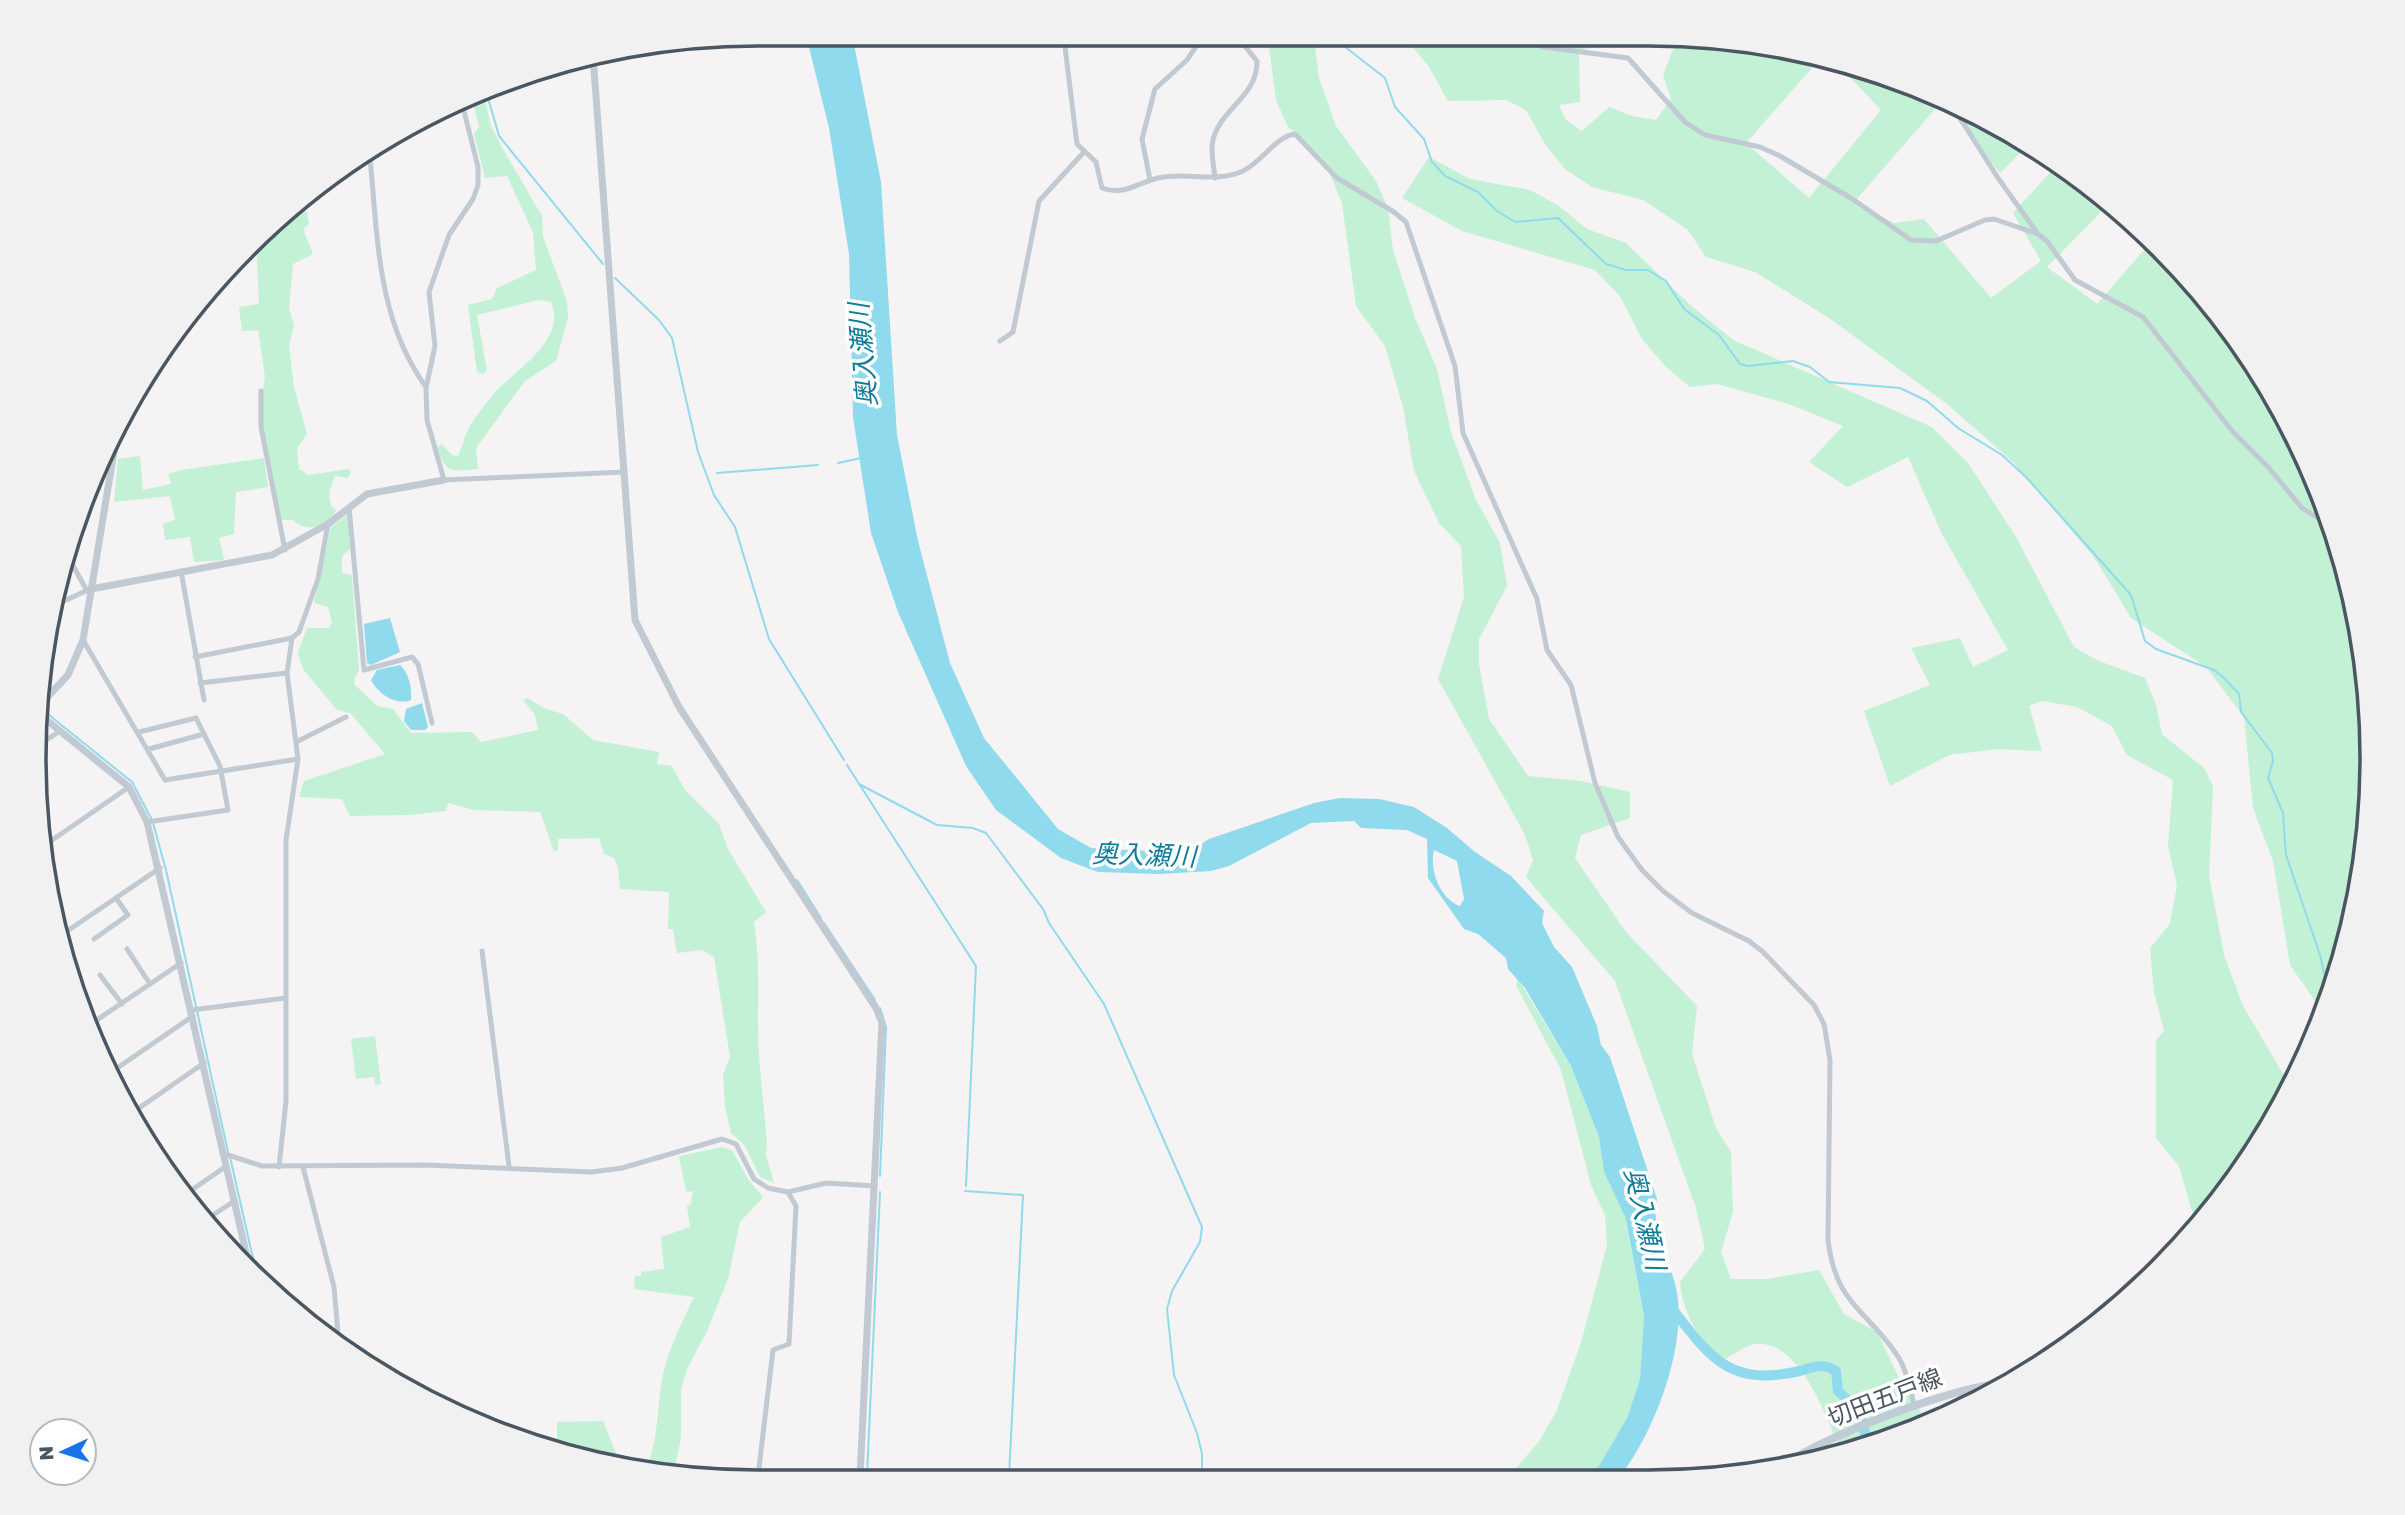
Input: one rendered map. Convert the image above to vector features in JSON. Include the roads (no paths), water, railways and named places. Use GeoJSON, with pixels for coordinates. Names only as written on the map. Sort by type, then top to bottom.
{"type":"FeatureCollection","features":[{"type":"Feature","properties":{"kind":"main road","name":"切田五戸線"},"geometry":{"type":"LineString","coordinates":[[1812,1450],[1833,1438],[1914,1407],[1962,1390],[1978,1388]]}},
{"type":"Feature","properties":{"kind":"street"},"geometry":{"type":"LineString","coordinates":[[1066,46],[1077,144],[1096,162],[1102,188],[1111,192],[1125,191],[1150,180],[1172,176],[1215,178],[1243,171],[1290,135],[1296,134],[1337,178],[1394,212],[1411,232],[1431,302],[1455,366],[1463,433],[1537,599],[1547,650],[1571,685],[1595,783],[1618,837],[1642,870],[1663,891],[1692,913],[1749,941],[1763,952],[1814,1005],[1824,1024],[1830,1060],[1828,1240],[1831,1263],[1852,1306],[1898,1356],[1914,1407]]}},
{"type":"Feature","properties":{"kind":"street"},"geometry":{"type":"LineString","coordinates":[[1150,180],[1142,139],[1156,89],[1187,61],[1196,46]]}},
{"type":"Feature","properties":{"kind":"street"},"geometry":{"type":"LineString","coordinates":[[1215,178],[1212,141],[1217,129],[1249,89],[1257,71],[1257,61],[1245,46]]}},
{"type":"Feature","properties":{"kind":"street"},"geometry":{"type":"LineString","coordinates":[[1541,46],[1628,58],[1685,122],[1705,135],[1760,146],[1780,156],[1854,200],[1911,240],[1936,241],[1985,220],[1994,219],[2038,234]]}},
{"type":"Feature","properties":{"kind":"street"},"geometry":{"type":"LineString","coordinates":[[594,65],[637,626],[679,707],[880,1017],[882,1034],[860,1470]]}},
{"type":"Feature","properties":{"kind":"street"},"geometry":{"type":"LineString","coordinates":[[444,480],[431,441],[426,388],[435,346],[430,283],[456,222],[473,198],[479,177],[464,110]]}},
{"type":"Feature","properties":{"kind":"street"},"geometry":{"type":"LineString","coordinates":[[1960,118],[1998,178],[2075,280],[2143,317],[2233,432],[2269,468],[2302,508],[2318,518]]}},
{"type":"Feature","properties":{"kind":"street"},"geometry":{"type":"LineString","coordinates":[[1000,341],[1013,332],[1039,201],[1084,152]]}},
{"type":"Feature","properties":{"kind":"street"},"geometry":{"type":"LineString","coordinates":[[370,160],[384,292],[401,346],[426,388]]}},
{"type":"Feature","properties":{"kind":"street"},"geometry":{"type":"LineString","coordinates":[[261,391],[261,427],[285,550]]}},
{"type":"Feature","properties":{"kind":"street"},"geometry":{"type":"LineString","coordinates":[[49,696],[68,675],[83,640],[113,457]]}},
{"type":"Feature","properties":{"kind":"street"},"geometry":{"type":"LineString","coordinates":[[63,600],[89,590],[272,555],[328,524],[367,494],[444,480],[624,472]]}},
{"type":"Feature","properties":{"kind":"street"},"geometry":{"type":"LineString","coordinates":[[349,507],[364,670],[412,657],[418,664],[432,723]]}},
{"type":"Feature","properties":{"kind":"street"},"geometry":{"type":"LineString","coordinates":[[195,657],[292,638],[299,632],[318,579],[328,524]]}},
{"type":"Feature","properties":{"kind":"street"},"geometry":{"type":"LineString","coordinates":[[73,564],[89,590]]}},
{"type":"Feature","properties":{"kind":"street"},"geometry":{"type":"LineString","coordinates":[[181,571],[204,700]]}},
{"type":"Feature","properties":{"kind":"street"},"geometry":{"type":"LineString","coordinates":[[279,1167],[286,1101],[286,840],[298,759],[287,673],[292,638]]}},
{"type":"Feature","properties":{"kind":"street"},"geometry":{"type":"LineString","coordinates":[[83,640],[168,781],[298,759]]}},
{"type":"Feature","properties":{"kind":"street"},"geometry":{"type":"LineString","coordinates":[[200,682],[287,673]]}},
{"type":"Feature","properties":{"kind":"street"},"geometry":{"type":"LineString","coordinates":[[296,742],[346,717]]}},
{"type":"Feature","properties":{"kind":"street"},"geometry":{"type":"LineString","coordinates":[[139,732],[196,718],[222,771],[228,810],[150,822]]}},
{"type":"Feature","properties":{"kind":"street"},"geometry":{"type":"LineString","coordinates":[[47,720],[129,787],[150,822],[181,964],[196,1011],[204,1063],[227,1153],[225,1167],[245,1252]]}},
{"type":"Feature","properties":{"kind":"street"},"geometry":{"type":"LineString","coordinates":[[46,740],[60,731]]}},
{"type":"Feature","properties":{"kind":"street"},"geometry":{"type":"LineString","coordinates":[[149,749],[204,734]]}},
{"type":"Feature","properties":{"kind":"street"},"geometry":{"type":"LineString","coordinates":[[51,841],[129,787]]}},
{"type":"Feature","properties":{"kind":"street"},"geometry":{"type":"LineString","coordinates":[[67,931],[160,867]]}},
{"type":"Feature","properties":{"kind":"street"},"geometry":{"type":"LineString","coordinates":[[94,939],[128,915],[116,898]]}},
{"type":"Feature","properties":{"kind":"street"},"geometry":{"type":"LineString","coordinates":[[127,949],[150,984]]}},
{"type":"Feature","properties":{"kind":"street"},"geometry":{"type":"LineString","coordinates":[[482,951],[509,1166]]}},
{"type":"Feature","properties":{"kind":"street"},"geometry":{"type":"LineString","coordinates":[[96,1021],[181,964]]}},
{"type":"Feature","properties":{"kind":"street"},"geometry":{"type":"LineString","coordinates":[[100,975],[122,1004]]}},
{"type":"Feature","properties":{"kind":"street"},"geometry":{"type":"LineString","coordinates":[[117,1068],[196,1011],[286,998]]}},
{"type":"Feature","properties":{"kind":"street"},"geometry":{"type":"LineString","coordinates":[[138,1109],[204,1063]]}},
{"type":"Feature","properties":{"kind":"street"},"geometry":{"type":"LineString","coordinates":[[227,1153],[250,1164],[279,1167],[385,1164],[603,1171],[711,1141],[730,1140],[741,1150],[754,1179],[768,1188],[788,1192],[826,1183],[875,1186]]}},
{"type":"Feature","properties":{"kind":"street"},"geometry":{"type":"LineString","coordinates":[[192,1190],[225,1167]]}},
{"type":"Feature","properties":{"kind":"street"},"geometry":{"type":"LineString","coordinates":[[303,1167],[334,1287],[338,1332]]}},
{"type":"Feature","properties":{"kind":"street"},"geometry":{"type":"LineString","coordinates":[[759,1470],[773,1350],[789,1343],[796,1206],[788,1192]]}},
{"type":"Feature","properties":{"kind":"street"},"geometry":{"type":"LineString","coordinates":[[212,1215],[233,1202]]}},
{"type":"Feature","properties":{"kind":"water","name":"奥入瀬川"},"geometry":{"type":"Polygon","coordinates":[[[809,46],[854,46],[881,182],[897,435],[918,541],[950,663],[984,738],[1058,829],[1091,848],[1186,853],[1209,839],[1314,803],[1340,798],[1379,799],[1414,807],[1447,828],[1475,852],[1511,876],[1544,911],[1542,923],[1554,947],[1572,967],[1597,1026],[1601,1045],[1610,1057],[1657,1199],[1658,1232],[1676,1288],[1679,1311],[1673,1362],[1655,1415],[1624,1470],[1595,1470],[1627,1418],[1640,1379],[1644,1316],[1626,1219],[1604,1172],[1599,1137],[1571,1066],[1525,988],[1508,969],[1506,958],[1478,934],[1464,929],[1428,878],[1427,839],[1407,830],[1361,828],[1354,821],[1311,823],[1229,866],[1211,871],[1160,874],[1098,872],[1061,858],[996,810],[966,766],[898,612],[871,533],[853,417],[849,254],[829,128],[809,46]],[[1434,850],[1433,866],[1442,890],[1460,906],[1464,899],[1457,861],[1434,850]]]}},
{"type":"Feature","properties":{"kind":"water"},"geometry":{"type":"Polygon","coordinates":[[[390,618],[400,652],[371,665],[367,663],[364,624],[390,618]]]}},
{"type":"Feature","properties":{"kind":"water"},"geometry":{"type":"Polygon","coordinates":[[[400,665],[408,676],[411,700],[388,698],[371,680],[377,670],[400,665]]]}},
{"type":"Feature","properties":{"kind":"water"},"geometry":{"type":"Polygon","coordinates":[[[422,703],[428,727],[425,730],[411,730],[404,721],[406,709],[422,703]]]}},
{"type":"Feature","properties":{"kind":"waterway"},"geometry":{"type":"LineString","coordinates":[[1344,46],[1385,78],[1395,107],[1424,139],[1432,162],[1445,176],[1478,192],[1497,211],[1515,222],[1558,218],[1606,264],[1626,270],[1648,270],[1666,281],[1684,309],[1719,335],[1740,364],[1748,366],[1793,361],[1810,367],[1829,382],[1900,388],[1927,401],[1958,428],[2002,455],[2026,477],[2131,595],[2145,641],[2156,649],[2214,670],[2239,694],[2241,712],[2272,753],[2273,761],[2268,778],[2283,813],[2286,855],[2325,976]]}},
{"type":"Feature","properties":{"kind":"waterway"},"geometry":{"type":"LineString","coordinates":[[488,99],[499,136],[603,264]]}},
{"type":"Feature","properties":{"kind":"waterway"},"geometry":{"type":"LineString","coordinates":[[615,278],[659,320],[672,338],[698,452],[714,495],[735,527],[769,639],[844,760]]}},
{"type":"Feature","properties":{"kind":"waterway"},"geometry":{"type":"LineString","coordinates":[[838,463],[861,458]]}},
{"type":"Feature","properties":{"kind":"waterway"},"geometry":{"type":"LineString","coordinates":[[717,473],[818,465]]}},
{"type":"Feature","properties":{"kind":"waterway"},"geometry":{"type":"LineString","coordinates":[[47,713],[132,782],[151,818]]}},
{"type":"Feature","properties":{"kind":"waterway"},"geometry":{"type":"LineString","coordinates":[[847,765],[976,966],[966,1186]]}},
{"type":"Feature","properties":{"kind":"waterway"},"geometry":{"type":"LineString","coordinates":[[859,784],[937,825],[973,828],[986,833],[1043,909],[1049,923],[1104,1004],[1202,1227],[1200,1242],[1172,1291],[1167,1309],[1174,1375],[1197,1433],[1202,1454],[1202,1470]]}},
{"type":"Feature","properties":{"kind":"waterway"},"geometry":{"type":"LineString","coordinates":[[153,823],[166,870],[228,1152]]}},
{"type":"Feature","properties":{"kind":"waterway"},"geometry":{"type":"LineString","coordinates":[[797,880],[821,918]]}},
{"type":"Feature","properties":{"kind":"waterway"},"geometry":{"type":"LineString","coordinates":[[824,923],[875,1000]]}},
{"type":"Feature","properties":{"kind":"waterway"},"geometry":{"type":"LineString","coordinates":[[880,1008],[886,1027],[880,1176]]}},
{"type":"Feature","properties":{"kind":"waterway"},"geometry":{"type":"LineString","coordinates":[[230,1157],[253,1260]]}},
{"type":"Feature","properties":{"kind":"waterway"},"geometry":{"type":"LineString","coordinates":[[965,1191],[1023,1195],[1009,1470]]}},
{"type":"Feature","properties":{"kind":"waterway"},"geometry":{"type":"LineString","coordinates":[[867,1470],[880,1192]]}},
{"type":"Feature","properties":{"kind":"waterway"},"geometry":{"type":"LineString","coordinates":[[1670,1306],[1710,1354],[1738,1371],[1755,1375],[1775,1375],[1822,1366],[1836,1371],[1838,1391],[1860,1412],[1866,1435]]}}]}
